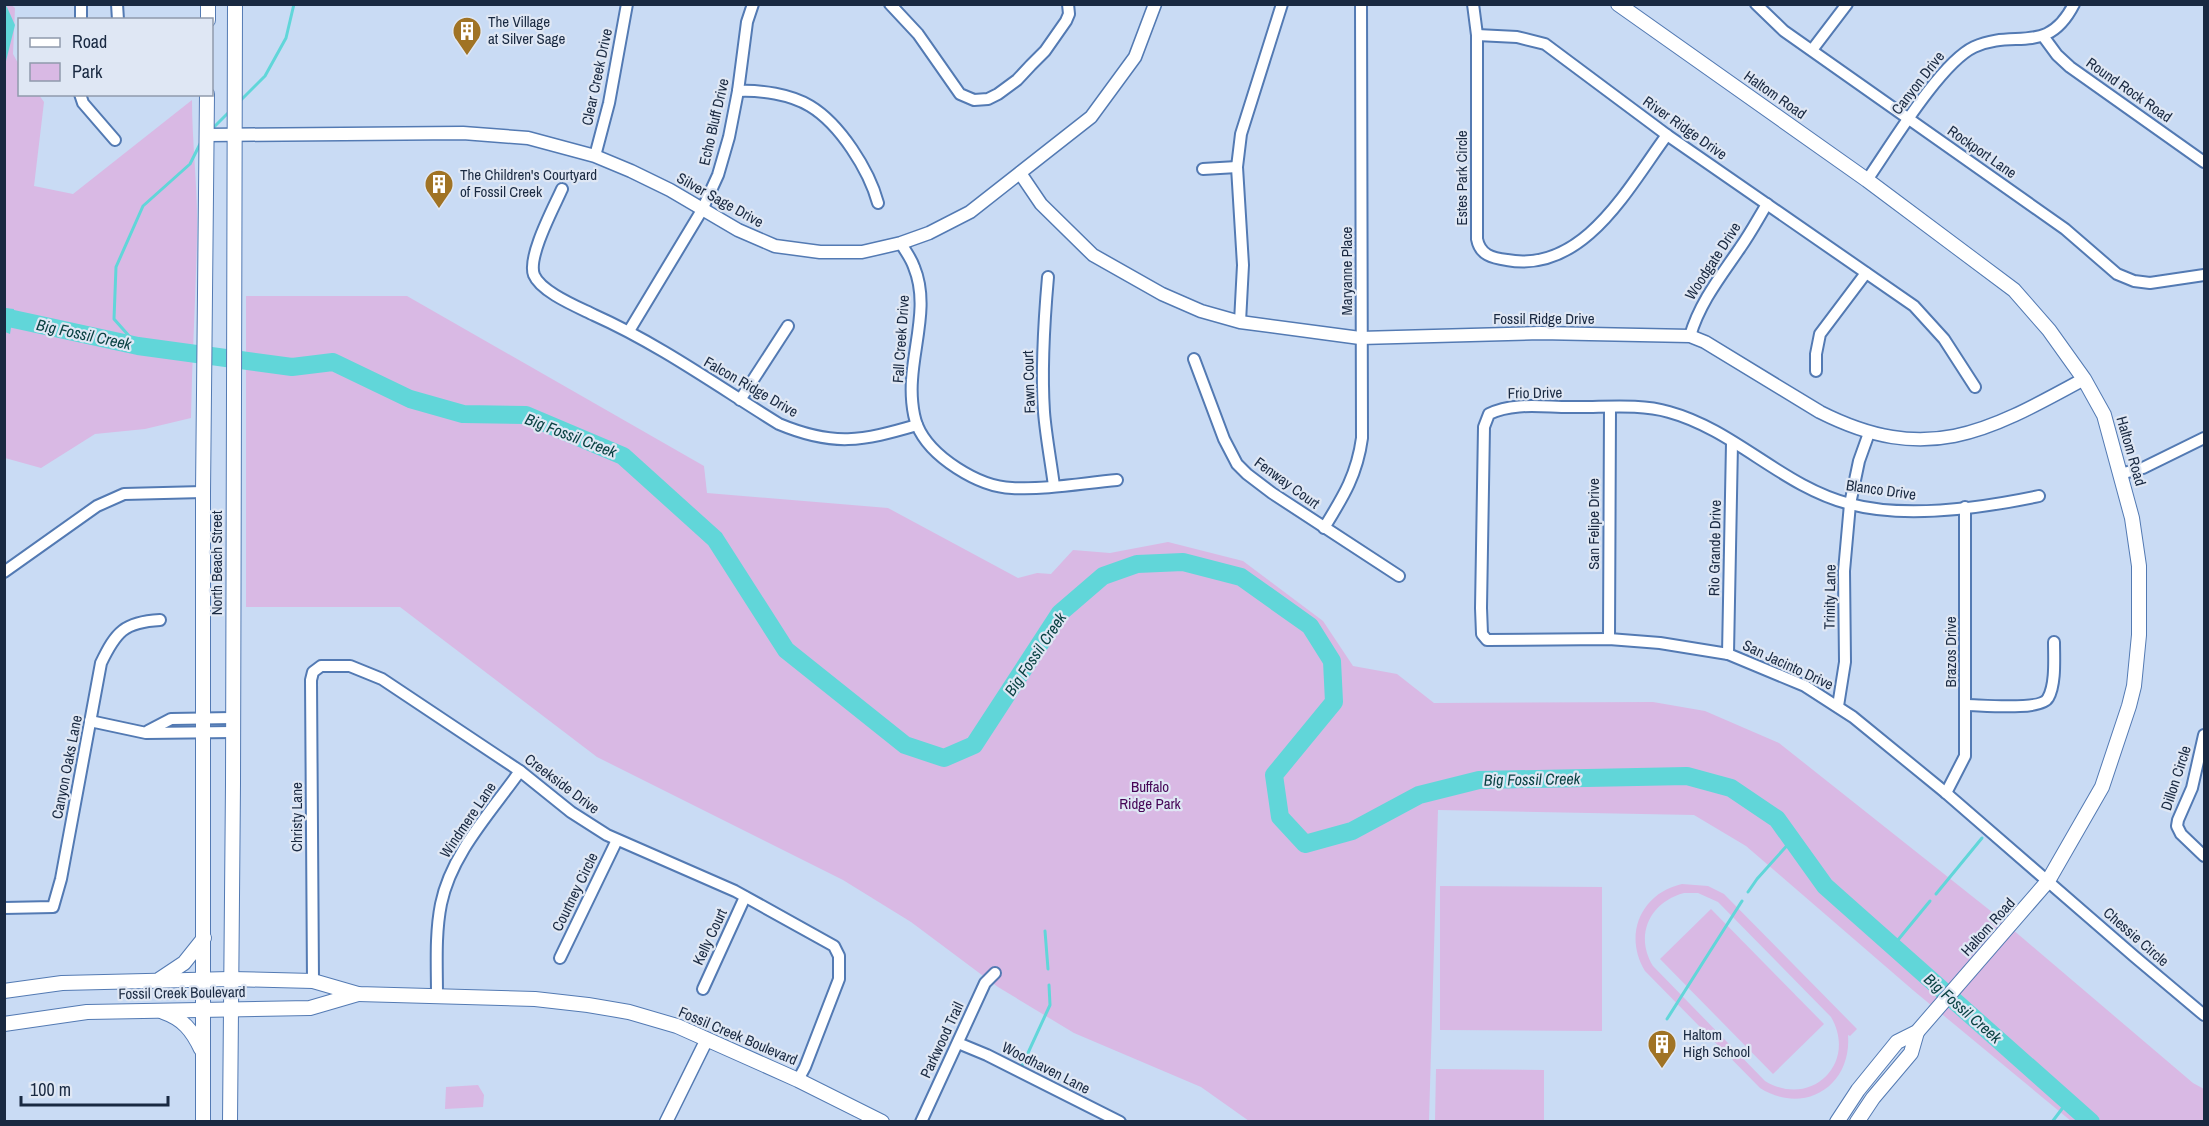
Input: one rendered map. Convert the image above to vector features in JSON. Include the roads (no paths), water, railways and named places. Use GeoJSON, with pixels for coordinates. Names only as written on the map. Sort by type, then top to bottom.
{"type":"FeatureCollection","features":[{"type":"Feature","properties":{"kind":"main road","name":"North Beach Street"},"geometry":{"type":"LineString","coordinates":[[230,1122],[235,4]]}},
{"type":"Feature","properties":{"kind":"main road","name":"Haltom Road"},"geometry":{"type":"LineString","coordinates":[[1618,4],[1867,180],[2014,291],[2049,330],[2084,379],[2104,415],[2132,518],[2139,566],[2139,635],[2134,686],[2102,787],[2048,881],[1917,1032],[1897,1042],[1858,1090],[1837,1122]]}},
{"type":"Feature","properties":{"kind":"main road","name":"North Beach Street"},"geometry":{"type":"LineString","coordinates":[[203,1122],[203,492],[207,96]]}},
{"type":"Feature","properties":{"kind":"main road"},"geometry":{"type":"LineString","coordinates":[[158,980],[184,963],[204,938]]}},
{"type":"Feature","properties":{"kind":"main road","name":"Fossil Creek Boulevard"},"geometry":{"type":"LineString","coordinates":[[4,991],[62,983],[204,978],[313,981],[358,994],[535,999],[598,1007],[629,1012],[677,1026],[798,1080],[882,1122]]}},
{"type":"Feature","properties":{"kind":"main road","name":"Fossil Creek Boulevard"},"geometry":{"type":"LineString","coordinates":[[4,1024],[87,1012],[310,1008],[358,994]]}},
{"type":"Feature","properties":{"kind":"main road"},"geometry":{"type":"LineString","coordinates":[[158,1010],[175,1016],[188,1026],[202,1053]]}},
{"type":"Feature","properties":{"kind":"main road","name":"Haltom Road"},"geometry":{"type":"LineString","coordinates":[[1857,1122],[1873,1098],[1911,1053],[1917,1032]]}},
{"type":"Feature","properties":{"kind":"street","name":"Clear Creek Drive"},"geometry":{"type":"LineString","coordinates":[[595,156],[609,103],[627,4]]}},
{"type":"Feature","properties":{"kind":"street","name":"Echo Bluff Drive"},"geometry":{"type":"LineString","coordinates":[[629,331],[702,210],[724,160],[738,91],[747,22],[753,4]]}},
{"type":"Feature","properties":{"kind":"street"},"geometry":{"type":"LineString","coordinates":[[890,4],[918,34],[960,94],[974,100],[988,99],[998,94],[1031,66],[1045,51],[1066,21],[1070,14],[1068,4]]}},
{"type":"Feature","properties":{"kind":"street","name":"Silver Sage Drive"},"geometry":{"type":"LineString","coordinates":[[207,135],[463,133],[528,138],[595,156],[660,185],[702,210],[775,246],[820,252],[862,252],[901,243],[943,227],[970,212],[1091,117],[1135,57],[1155,4]]}},
{"type":"Feature","properties":{"kind":"street"},"geometry":{"type":"LineString","coordinates":[[1240,322],[1243,300],[1238,167],[1241,134],[1282,4]]}},
{"type":"Feature","properties":{"kind":"street","name":"Maryanne Place"},"geometry":{"type":"LineString","coordinates":[[1324,528],[1350,485],[1359,457],[1362,396],[1360,338],[1362,332],[1362,4]]}},
{"type":"Feature","properties":{"kind":"street","name":"Estes Park Circle"},"geometry":{"type":"LineString","coordinates":[[1473,4],[1477,35],[1477,239],[1478,247],[1484,254],[1497,259],[1520,261],[1553,256],[1572,247],[1602,222],[1667,135]]}},
{"type":"Feature","properties":{"kind":"street","name":"Rockport Lane"},"geometry":{"type":"LineString","coordinates":[[1756,4],[1784,31],[2065,229],[2117,274],[2134,281],[2150,283],[2205,275]]}},
{"type":"Feature","properties":{"kind":"street"},"geometry":{"type":"LineString","coordinates":[[1812,50],[1847,4]]}},
{"type":"Feature","properties":{"kind":"street"},"geometry":{"type":"LineString","coordinates":[[2043,36],[2060,25],[2074,4]]}},
{"type":"Feature","properties":{"kind":"street","name":"River Ridge Drive"},"geometry":{"type":"LineString","coordinates":[[1477,35],[1517,37],[1545,44],[1667,135],[1914,306],[1944,339],[1974,387]]}},
{"type":"Feature","properties":{"kind":"street","name":"Canyon Drive"},"geometry":{"type":"LineString","coordinates":[[1867,180],[1950,65],[1965,51],[1994,41],[2043,36]]}},
{"type":"Feature","properties":{"kind":"street","name":"Round Rock Road"},"geometry":{"type":"LineString","coordinates":[[2043,36],[2057,55],[2070,67],[2205,162]]}},
{"type":"Feature","properties":{"kind":"street"},"geometry":{"type":"LineString","coordinates":[[738,91],[766,92],[796,99],[823,115],[848,144],[871,182],[878,203]]}},
{"type":"Feature","properties":{"kind":"street"},"geometry":{"type":"LineString","coordinates":[[81,96],[83,103],[115,140]]}},
{"type":"Feature","properties":{"kind":"street"},"geometry":{"type":"LineString","coordinates":[[1203,169],[1238,167]]}},
{"type":"Feature","properties":{"kind":"street","name":"Fossil Ridge Drive"},"geometry":{"type":"LineString","coordinates":[[1020,173],[1041,204],[1093,255],[1162,294],[1201,311],[1240,322],[1360,338],[1540,333],[1690,336],[1705,342],[1820,412],[1869,433],[1915,439],[1954,437],[1993,425],[2084,379]]}},
{"type":"Feature","properties":{"kind":"street","name":"Falcon Ridge Drive"},"geometry":{"type":"LineString","coordinates":[[562,189],[535,252],[533,264],[535,276],[545,287],[571,304],[629,331],[779,424],[798,432],[823,439],[852,440],[876,437],[917,425]]}},
{"type":"Feature","properties":{"kind":"street","name":"Woodgate Drive"},"geometry":{"type":"LineString","coordinates":[[1690,336],[1695,318],[1706,297],[1767,204]]}},
{"type":"Feature","properties":{"kind":"street","name":"Fall Creek Drive"},"geometry":{"type":"LineString","coordinates":[[901,243],[914,266],[921,301],[912,383],[913,407],[917,425],[930,444],[948,462],[979,480],[1012,488],[1117,480]]}},
{"type":"Feature","properties":{"kind":"street"},"geometry":{"type":"LineString","coordinates":[[1816,371],[1816,354],[1820,334],[1866,273]]}},
{"type":"Feature","properties":{"kind":"street","name":"Fawn Court"},"geometry":{"type":"LineString","coordinates":[[1048,277],[1042,342],[1042,374],[1044,413],[1054,486]]}},
{"type":"Feature","properties":{"kind":"street"},"geometry":{"type":"LineString","coordinates":[[740,400],[788,326]]}},
{"type":"Feature","properties":{"kind":"street","name":"Fenway Court"},"geometry":{"type":"LineString","coordinates":[[1194,359],[1224,439],[1238,464],[1247,474],[1324,528],[1399,576]]}},
{"type":"Feature","properties":{"kind":"street","name":"Frio Drive"},"geometry":{"type":"LineString","coordinates":[[1487,640],[1482,634],[1481,608],[1484,427],[1489,414],[1499,409],[1522,406],[1654,409],[1670,412],[1708,428],[1732,443]]}},
{"type":"Feature","properties":{"kind":"street","name":"San Felipe Drive"},"geometry":{"type":"LineString","coordinates":[[1609,639],[1610,408]]}},
{"type":"Feature","properties":{"kind":"street","name":"Trinity Lane"},"geometry":{"type":"LineString","coordinates":[[1838,706],[1845,662],[1844,571],[1850,504],[1869,433]]}},
{"type":"Feature","properties":{"kind":"street"},"geometry":{"type":"LineString","coordinates":[[2120,474],[2143,468],[2205,438]]}},
{"type":"Feature","properties":{"kind":"street","name":"Blanco Drive"},"geometry":{"type":"LineString","coordinates":[[1732,443],[1812,491],[1850,504],[1903,511],[2000,504],[2039,496]]}},
{"type":"Feature","properties":{"kind":"street","name":"Rio Grande Drive"},"geometry":{"type":"LineString","coordinates":[[1728,654],[1732,443]]}},
{"type":"Feature","properties":{"kind":"street"},"geometry":{"type":"LineString","coordinates":[[4,572],[98,506],[124,494],[203,492]]}},
{"type":"Feature","properties":{"kind":"street","name":"Brazos Drive"},"geometry":{"type":"LineString","coordinates":[[1946,793],[1965,756],[1965,507]]}},
{"type":"Feature","properties":{"kind":"street","name":"Canyon Oaks Lane"},"geometry":{"type":"LineString","coordinates":[[4,908],[53,906],[61,879],[101,663],[114,638],[138,621],[160,620]]}},
{"type":"Feature","properties":{"kind":"street","name":"San Jacinto Drive"},"geometry":{"type":"LineString","coordinates":[[1487,640],[1609,639],[1660,643],[1728,654],[1805,686],[1838,706],[1946,793],[2048,881]]}},
{"type":"Feature","properties":{"kind":"street"},"geometry":{"type":"LineString","coordinates":[[1966,705],[2021,706],[2044,702],[2048,698],[2054,673],[2054,642]]}},
{"type":"Feature","properties":{"kind":"street","name":"Creekside Drive"},"geometry":{"type":"LineString","coordinates":[[330,665],[362,669],[382,679],[520,771],[571,812],[617,840],[745,897],[834,946],[839,956],[840,972],[805,1067],[798,1080]]}},
{"type":"Feature","properties":{"kind":"street","name":"Christy Lane"},"geometry":{"type":"LineString","coordinates":[[313,981],[311,680],[313,672],[321,666],[330,665]]}},
{"type":"Feature","properties":{"kind":"street"},"geometry":{"type":"LineString","coordinates":[[146,733],[171,719],[233,718]]}},
{"type":"Feature","properties":{"kind":"street"},"geometry":{"type":"LineString","coordinates":[[90,721],[146,733],[233,732]]}},
{"type":"Feature","properties":{"kind":"street","name":"Dillon Circle"},"geometry":{"type":"LineString","coordinates":[[2205,735],[2192,788],[2177,826],[2181,834],[2205,856]]}},
{"type":"Feature","properties":{"kind":"street","name":"Windmere Lane"},"geometry":{"type":"LineString","coordinates":[[436,996],[438,921],[441,902],[452,871],[464,848],[520,771]]}},
{"type":"Feature","properties":{"kind":"street","name":"Courtney Circle"},"geometry":{"type":"LineString","coordinates":[[560,958],[617,840]]}},
{"type":"Feature","properties":{"kind":"street","name":"Chessie Circle"},"geometry":{"type":"LineString","coordinates":[[2048,881],[2205,1015]]}},
{"type":"Feature","properties":{"kind":"street","name":"Kelly Court"},"geometry":{"type":"LineString","coordinates":[[703,989],[745,897]]}},
{"type":"Feature","properties":{"kind":"street","name":"Parkwood Trail"},"geometry":{"type":"LineString","coordinates":[[921,1122],[985,983],[995,973]]}},
{"type":"Feature","properties":{"kind":"street"},"geometry":{"type":"LineString","coordinates":[[666,1122],[706,1039]]}},
{"type":"Feature","properties":{"kind":"street","name":"Woodhaven Lane"},"geometry":{"type":"LineString","coordinates":[[958,1043],[987,1055],[1120,1122]]}},
{"type":"Feature","properties":{"kind":"waterway"},"geometry":{"type":"LineString","coordinates":[[241,100],[265,76],[286,38],[294,4]]}},
{"type":"Feature","properties":{"kind":"waterway"},"geometry":{"type":"LineString","coordinates":[[211,130],[230,111]]}},
{"type":"Feature","properties":{"kind":"waterway"},"geometry":{"type":"LineString","coordinates":[[138,346],[114,319],[116,267],[143,206],[190,164],[201,142]]}},
{"type":"Feature","properties":{"kind":"waterway","name":"Big Fossil Creek"},"geometry":{"type":"LineString","coordinates":[[4,317],[138,346],[292,367],[333,362],[410,399],[463,414],[526,415],[623,456],[715,539],[786,650],[905,745],[944,758],[974,745],[1060,613],[1103,576],[1137,564],[1183,562],[1241,577],[1310,626],[1332,661],[1334,702],[1274,775],[1280,817],[1305,844],[1352,831],[1419,795],[1479,780],[1687,776],[1731,788],[1777,819],[1825,886],[2091,1122]]}},
{"type":"Feature","properties":{"kind":"waterway"},"geometry":{"type":"LineString","coordinates":[[1936,894],[1982,838]]}},
{"type":"Feature","properties":{"kind":"waterway"},"geometry":{"type":"LineString","coordinates":[[1748,892],[1792,840]]}},
{"type":"Feature","properties":{"kind":"waterway"},"geometry":{"type":"LineString","coordinates":[[1667,1019],[1742,901]]}},
{"type":"Feature","properties":{"kind":"waterway"},"geometry":{"type":"LineString","coordinates":[[1893,946],[1930,901]]}},
{"type":"Feature","properties":{"kind":"waterway"},"geometry":{"type":"LineString","coordinates":[[1045,931],[1048,969]]}},
{"type":"Feature","properties":{"kind":"waterway"},"geometry":{"type":"LineString","coordinates":[[1022,1066],[1050,1005],[1049,985]]}},
{"type":"Feature","properties":{"kind":"waterway"},"geometry":{"type":"LineString","coordinates":[[2052,1122],[2068,1101]]}},
{"type":"Feature","properties":{"kind":"place","name":"The Village at Silver Sage"},"geometry":{"type":"Point","coordinates":[467,56]}},
{"type":"Feature","properties":{"kind":"place","name":"The Children's Courtyard of Fossil Creek"},"geometry":{"type":"Point","coordinates":[439,210]}},
{"type":"Feature","properties":{"kind":"place","name":"Haltom High School"},"geometry":{"type":"Point","coordinates":[1662,1070]}},
{"type":"Feature","properties":{"kind":"park label","name":"Buffalo Ridge Park"},"geometry":{"type":"Point","coordinates":[1150,796]}}]}
